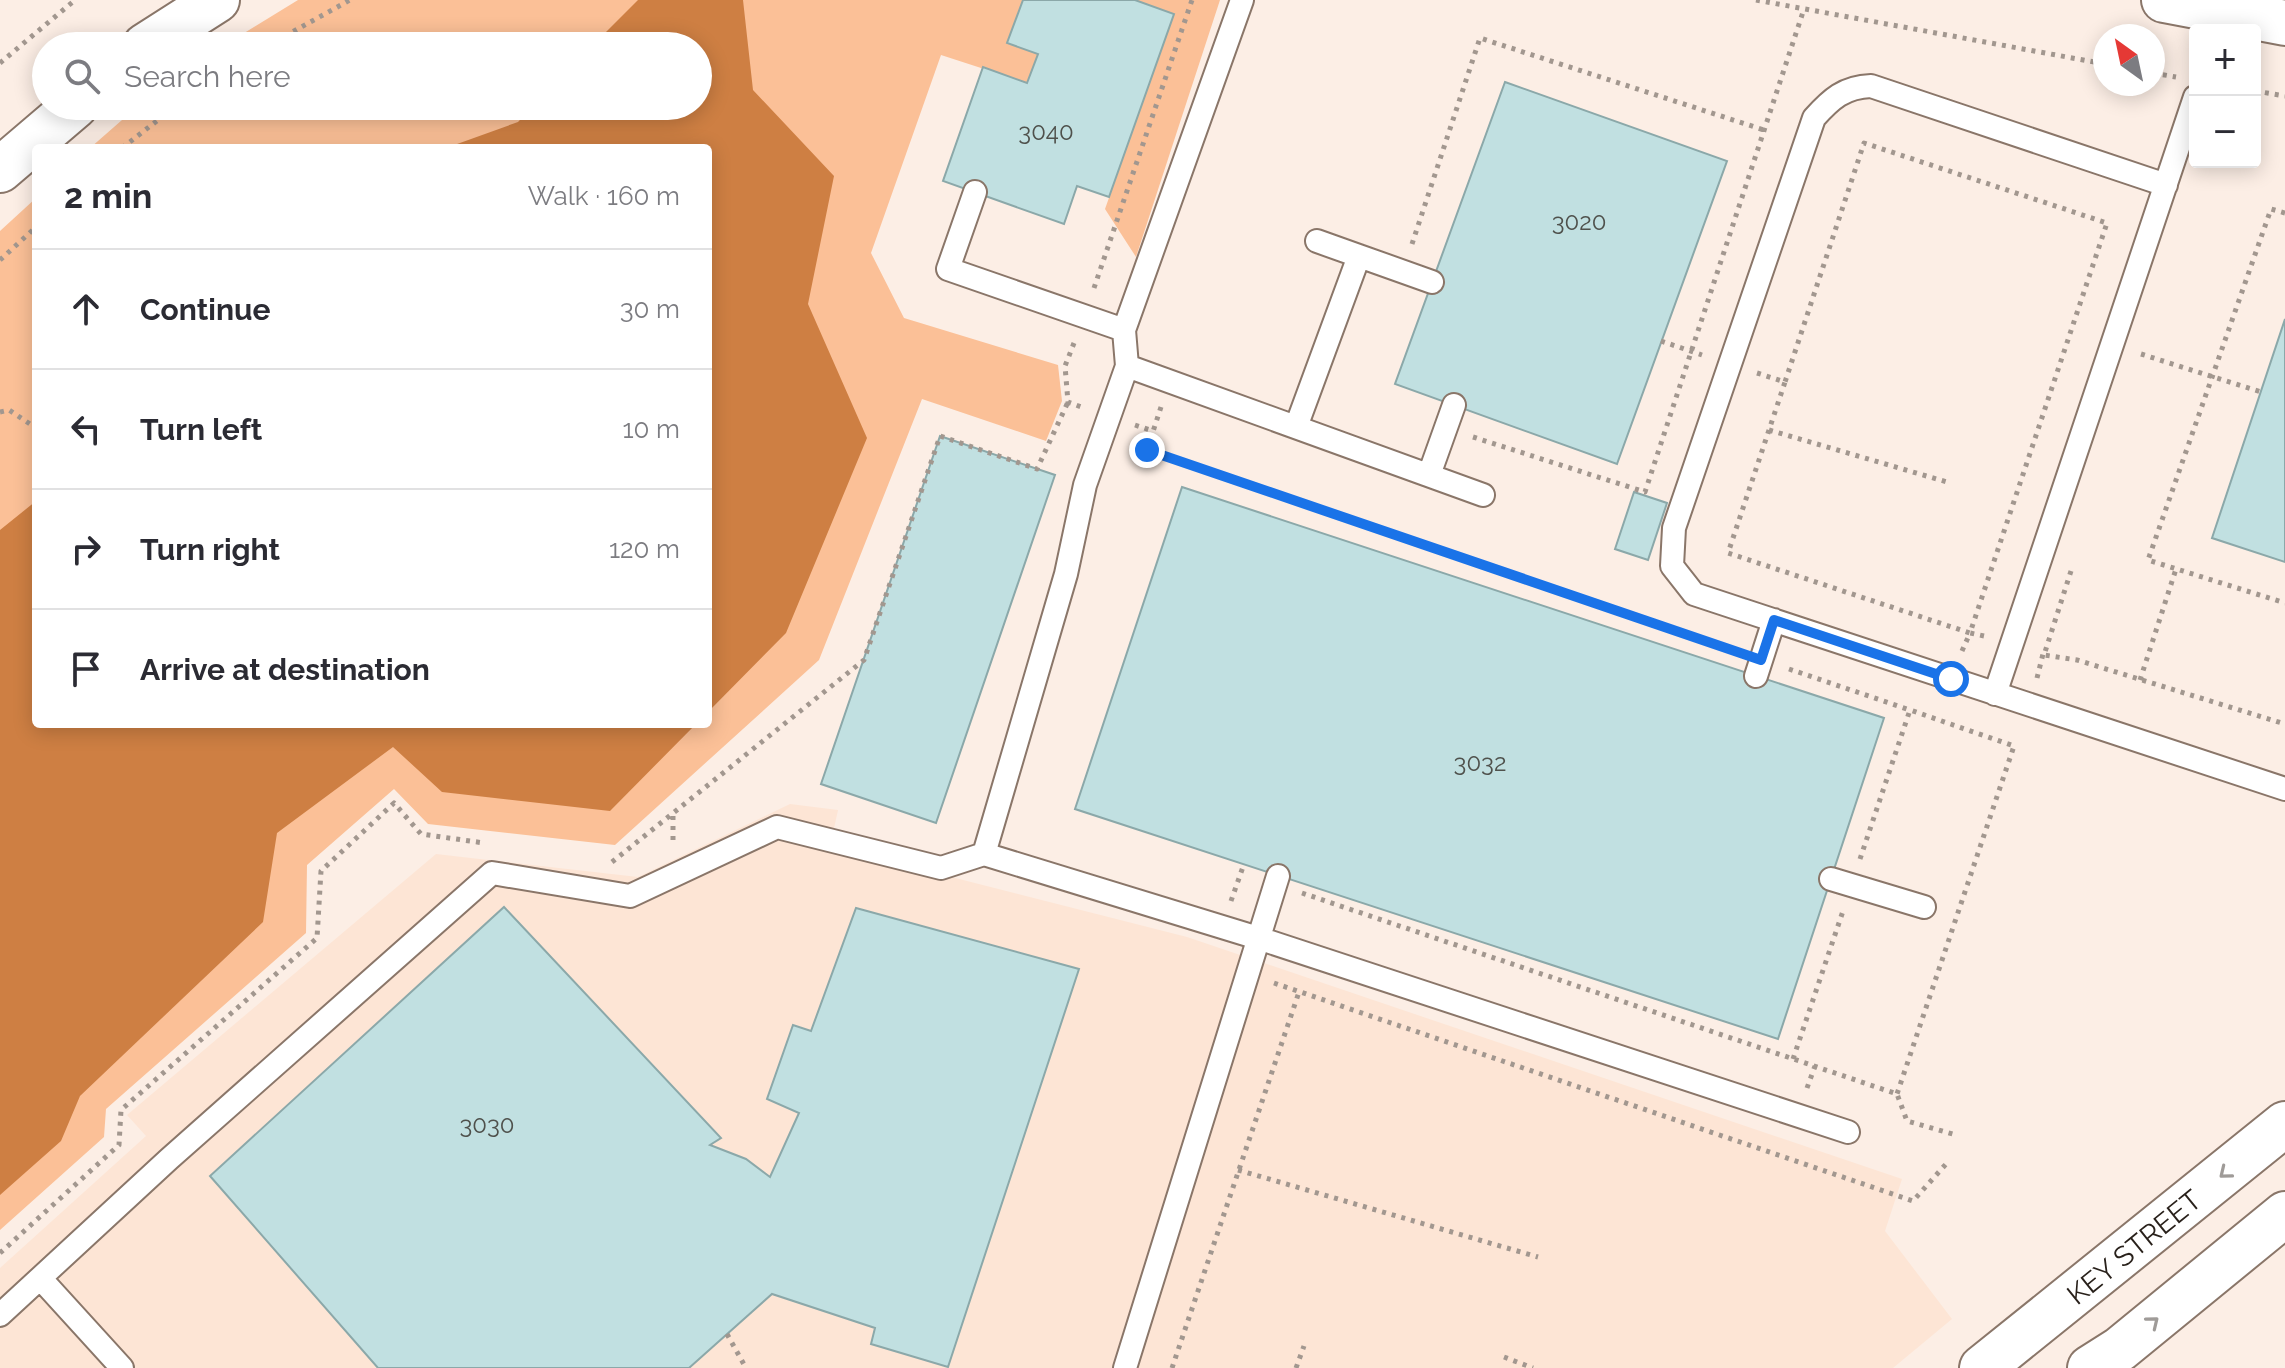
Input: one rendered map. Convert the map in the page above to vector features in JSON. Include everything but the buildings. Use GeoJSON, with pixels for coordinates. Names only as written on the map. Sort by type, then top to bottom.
{"type":"FeatureCollection","features":[{"type":"Feature","properties":{"kind":"main road"},"geometry":{"type":"LineString","coordinates":[[167,32],[217,0]]}},
{"type":"Feature","properties":{"kind":"main road"},"geometry":{"type":"LineString","coordinates":[[2164,0],[2221,21],[2285,23]]}},
{"type":"Feature","properties":{"kind":"main road"},"geometry":{"type":"LineString","coordinates":[[0,170],[59,120]]}},
{"type":"Feature","properties":{"kind":"main road","name":"KEY STREET"},"geometry":{"type":"LineString","coordinates":[[1998,1363],[2285,1124]]}},
{"type":"Feature","properties":{"kind":"main road"},"geometry":{"type":"LineString","coordinates":[[2090,1368],[2120,1349],[2285,1214]]}},
{"type":"Feature","properties":{"kind":"lane"},"geometry":{"type":"LineString","coordinates":[[984,854],[1066,574],[1085,485],[1127,366],[1124,330],[1242,0]]}},
{"type":"Feature","properties":{"kind":"lane"},"geometry":{"type":"LineString","coordinates":[[2166,185],[1871,86],[1850,87],[1829,101],[1814,118],[1727,364],[1674,528],[1672,566],[1694,594],[2285,789]]}},
{"type":"Feature","properties":{"kind":"lane"},"geometry":{"type":"LineString","coordinates":[[1995,694],[2189,115]]}},
{"type":"Feature","properties":{"kind":"lane"},"geometry":{"type":"LineString","coordinates":[[975,192],[948,269],[1124,330]]}},
{"type":"Feature","properties":{"kind":"lane"},"geometry":{"type":"LineString","coordinates":[[1317,241],[1432,282]]}},
{"type":"Feature","properties":{"kind":"lane"},"geometry":{"type":"LineString","coordinates":[[1296,427],[1359,256]]}},
{"type":"Feature","properties":{"kind":"lane"},"geometry":{"type":"LineString","coordinates":[[1127,366],[1483,495]]}},
{"type":"Feature","properties":{"kind":"lane"},"geometry":{"type":"LineString","coordinates":[[1429,475],[1454,405]]}},
{"type":"Feature","properties":{"kind":"lane"},"geometry":{"type":"LineString","coordinates":[[1758,668],[1774,620]]}},
{"type":"Feature","properties":{"kind":"lane"},"geometry":{"type":"LineString","coordinates":[[0,1315],[169,1159],[492,873],[630,896],[777,827],[941,868],[984,854],[1258,938],[1848,1132]]}},
{"type":"Feature","properties":{"kind":"lane"},"geometry":{"type":"LineString","coordinates":[[1831,879],[1924,907]]}},
{"type":"Feature","properties":{"kind":"lane"},"geometry":{"type":"LineString","coordinates":[[1125,1368],[1277,880]]}},
{"type":"Feature","properties":{"kind":"lane"},"geometry":{"type":"LineString","coordinates":[[41,1279],[122,1368]]}},
{"type":"Feature","properties":{"kind":"path"},"geometry":{"type":"LineString","coordinates":[[37,32],[75,0]]}},
{"type":"Feature","properties":{"kind":"path"},"geometry":{"type":"LineString","coordinates":[[292,32],[350,0]]}},
{"type":"Feature","properties":{"kind":"path"},"geometry":{"type":"LineString","coordinates":[[1756,0],[2093,62]]}},
{"type":"Feature","properties":{"kind":"path"},"geometry":{"type":"LineString","coordinates":[[1446,428],[1645,492],[1804,9]]}},
{"type":"Feature","properties":{"kind":"path"},"geometry":{"type":"LineString","coordinates":[[0,63],[32,36]]}},
{"type":"Feature","properties":{"kind":"path"},"geometry":{"type":"LineString","coordinates":[[1403,271],[1480,38],[1764,130]]}},
{"type":"Feature","properties":{"kind":"path"},"geometry":{"type":"LineString","coordinates":[[2261,92],[2285,96]]}},
{"type":"Feature","properties":{"kind":"path"},"geometry":{"type":"LineString","coordinates":[[127,144],[158,120]]}},
{"type":"Feature","properties":{"kind":"path"},"geometry":{"type":"LineString","coordinates":[[1864,143],[2107,223],[1970,633],[1728,553],[1785,382],[1864,143]]}},
{"type":"Feature","properties":{"kind":"path"},"geometry":{"type":"LineString","coordinates":[[2285,213],[2271,209],[2148,560],[2285,603]]}},
{"type":"Feature","properties":{"kind":"path"},"geometry":{"type":"LineString","coordinates":[[0,260],[32,231]]}},
{"type":"Feature","properties":{"kind":"path"},"geometry":{"type":"LineString","coordinates":[[2136,369],[2145,340]]}},
{"type":"Feature","properties":{"kind":"path"},"geometry":{"type":"LineString","coordinates":[[1661,341],[1785,382]]}},
{"type":"Feature","properties":{"kind":"path"},"geometry":{"type":"LineString","coordinates":[[2141,354],[2261,392]]}},
{"type":"Feature","properties":{"kind":"path"},"geometry":{"type":"LineString","coordinates":[[1170,382],[1147,450],[1758,668],[1910,710]]}},
{"type":"Feature","properties":{"kind":"path"},"geometry":{"type":"LineString","coordinates":[[600,860],[615,862],[864,660],[940,436],[1037,469],[1068,402]]}},
{"type":"Feature","properties":{"kind":"path"},"geometry":{"type":"LineString","coordinates":[[0,412],[9,410],[32,425]]}},
{"type":"Feature","properties":{"kind":"path"},"geometry":{"type":"LineString","coordinates":[[1769,430],[1947,482]]}},
{"type":"Feature","properties":{"kind":"path"},"geometry":{"type":"LineString","coordinates":[[2073,565],[2044,655],[2077,660],[2285,724]]}},
{"type":"Feature","properties":{"kind":"path"},"geometry":{"type":"LineString","coordinates":[[2140,680],[2176,569]]}},
{"type":"Feature","properties":{"kind":"path"},"geometry":{"type":"LineString","coordinates":[[0,1253],[119,1145],[121,1110],[317,938],[321,871],[394,803],[421,834],[495,845]]}},
{"type":"Feature","properties":{"kind":"path"},"geometry":{"type":"LineString","coordinates":[[1277,880],[1897,1094],[1907,1121],[1956,1135]]}},
{"type":"Feature","properties":{"kind":"path"},"geometry":{"type":"LineString","coordinates":[[1247,974],[1913,1201],[1946,1164]]}},
{"type":"Feature","properties":{"kind":"path"},"geometry":{"type":"LineString","coordinates":[[1172,1368],[1299,992]]}},
{"type":"Feature","properties":{"kind":"path"},"geometry":{"type":"LineString","coordinates":[[1238,1170],[1538,1257]]}},
{"type":"Feature","properties":{"kind":"path"},"geometry":{"type":"LineString","coordinates":[[727,1334],[746,1368]]}},
{"type":"Feature","properties":{"kind":"path"},"geometry":{"type":"LineString","coordinates":[[1296,1368],[1304,1346]]}},
{"type":"Feature","properties":{"kind":"path"},"geometry":{"type":"LineString","coordinates":[[1504,1357],[1533,1368]]}},
{"type":"Feature","properties":{"kind":"shaded area"},"geometry":{"type":"Polygon","coordinates":[[[298,0],[1023,0],[1007,42],[1038,54],[1027,83],[941,55],[871,253],[904,318],[1058,365],[1062,401],[1046,441],[922,399],[819,660],[615,845],[428,824],[394,789],[307,865],[306,933],[106,1109],[104,1137],[0,1230],[0,231],[32,202],[32,728],[712,728],[712,144],[95,144],[122,120],[712,120],[712,32],[246,32],[298,0]]]}},
{"type":"Feature","properties":{"kind":"shaded area"},"geometry":{"type":"Polygon","coordinates":[[[638,0],[743,0],[753,90],[834,176],[808,304],[867,438],[786,633],[712,708],[712,144],[457,144],[520,120],[712,120],[712,32],[606,32],[638,0]]]}},
{"type":"Feature","properties":{"kind":"shaded area"},"geometry":{"type":"Polygon","coordinates":[[[1135,0],[1220,0],[1136,257],[1105,209],[1174,14],[1135,0]]]}},
{"type":"Feature","properties":{"kind":"shaded area"},"geometry":{"type":"Polygon","coordinates":[[[32,504],[32,728],[692,728],[610,811],[442,792],[393,747],[277,833],[263,922],[80,1096],[61,1141],[0,1195],[0,530],[32,504]]]}},
{"type":"Feature","properties":{"kind":"shaded area"},"geometry":{"type":"Polygon","coordinates":[[[790,804],[838,810],[830,846],[1187,937],[1902,1179],[1885,1231],[1952,1319],[1893,1368],[0,1368],[0,1268],[146,1136],[127,1115],[436,854],[638,877],[790,804]]]}},
{"type":"Feature","properties":{"kind":"route"},"geometry":{"type":"LineString","coordinates":[[1147,450],[1761,660],[1774,620],[1951,679]]}}]}
